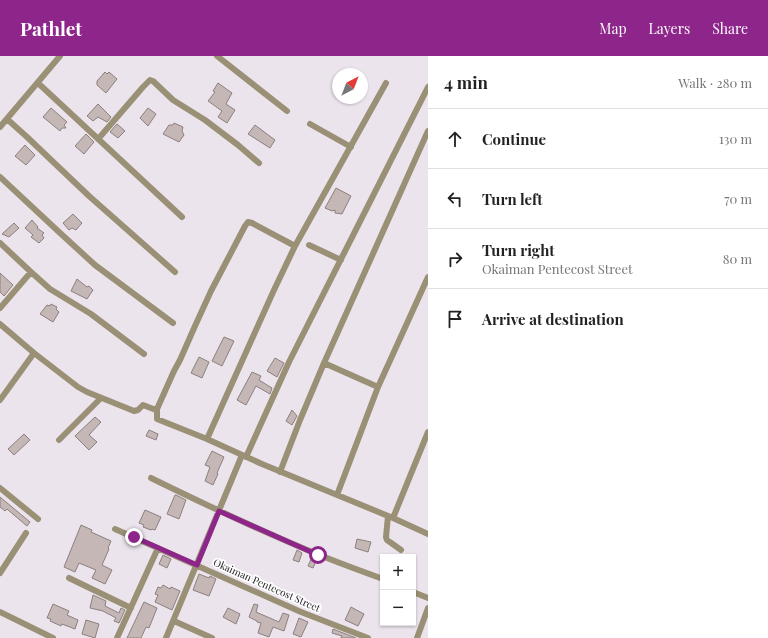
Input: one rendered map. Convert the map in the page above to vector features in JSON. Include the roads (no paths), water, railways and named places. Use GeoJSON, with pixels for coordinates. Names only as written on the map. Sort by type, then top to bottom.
{"type":"FeatureCollection","features":[{"type":"Feature","properties":{"kind":"street"},"geometry":{"type":"LineString","coordinates":[[0,127],[60,56]]}},
{"type":"Feature","properties":{"kind":"street"},"geometry":{"type":"LineString","coordinates":[[217,56],[286,111]]}},
{"type":"Feature","properties":{"kind":"street"},"geometry":{"type":"LineString","coordinates":[[99,138],[143,86],[151,80],[173,100],[205,120],[250,154],[259,163]]}},
{"type":"Feature","properties":{"kind":"street"},"geometry":{"type":"LineString","coordinates":[[38,83],[99,138],[182,217]]}},
{"type":"Feature","properties":{"kind":"street"},"geometry":{"type":"LineString","coordinates":[[207,439],[295,246],[386,83]]}},
{"type":"Feature","properties":{"kind":"street"},"geometry":{"type":"LineString","coordinates":[[166,638],[219,511],[244,456],[289,362],[428,87]]}},
{"type":"Feature","properties":{"kind":"street"},"geometry":{"type":"LineString","coordinates":[[7,119],[89,196],[175,272]]}},
{"type":"Feature","properties":{"kind":"street"},"geometry":{"type":"LineString","coordinates":[[310,124],[351,147]]}},
{"type":"Feature","properties":{"kind":"street"},"geometry":{"type":"LineString","coordinates":[[280,472],[324,363],[428,131]]}},
{"type":"Feature","properties":{"kind":"street"},"geometry":{"type":"LineString","coordinates":[[0,177],[95,265],[173,323]]}},
{"type":"Feature","properties":{"kind":"street"},"geometry":{"type":"LineString","coordinates":[[295,246],[248,222],[211,291],[180,360],[155,410],[157,419],[428,534]]}},
{"type":"Feature","properties":{"kind":"street"},"geometry":{"type":"LineString","coordinates":[[0,243],[50,289],[90,314],[144,354]]}},
{"type":"Feature","properties":{"kind":"street"},"geometry":{"type":"LineString","coordinates":[[309,245],[341,260]]}},
{"type":"Feature","properties":{"kind":"street"},"geometry":{"type":"LineString","coordinates":[[0,308],[31,272]]}},
{"type":"Feature","properties":{"kind":"street"},"geometry":{"type":"LineString","coordinates":[[337,495],[378,387],[428,276]]}},
{"type":"Feature","properties":{"kind":"street"},"geometry":{"type":"LineString","coordinates":[[0,324],[78,387],[134,411],[138,410],[143,405],[155,410]]}},
{"type":"Feature","properties":{"kind":"street"},"geometry":{"type":"LineString","coordinates":[[0,400],[34,353]]}},
{"type":"Feature","properties":{"kind":"street"},"geometry":{"type":"LineString","coordinates":[[324,363],[378,387]]}},
{"type":"Feature","properties":{"kind":"street"},"geometry":{"type":"LineString","coordinates":[[59,440],[101,398]]}},
{"type":"Feature","properties":{"kind":"street"},"geometry":{"type":"LineString","coordinates":[[401,550],[387,540],[386,537],[390,517],[428,432]]}},
{"type":"Feature","properties":{"kind":"street"},"geometry":{"type":"LineString","coordinates":[[151,478],[219,511],[318,555],[380,578]]}},
{"type":"Feature","properties":{"kind":"street"},"geometry":{"type":"LineString","coordinates":[[0,488],[38,519]]}},
{"type":"Feature","properties":{"kind":"street","name":"Okaiman Pentecost Street"},"geometry":{"type":"LineString","coordinates":[[115,528],[301,612],[368,638]]}},
{"type":"Feature","properties":{"kind":"street"},"geometry":{"type":"LineString","coordinates":[[0,573],[26,533]]}},
{"type":"Feature","properties":{"kind":"street"},"geometry":{"type":"LineString","coordinates":[[117,638],[158,548]]}},
{"type":"Feature","properties":{"kind":"street"},"geometry":{"type":"LineString","coordinates":[[69,578],[131,608]]}},
{"type":"Feature","properties":{"kind":"street"},"geometry":{"type":"LineString","coordinates":[[416,593],[428,598]]}},
{"type":"Feature","properties":{"kind":"street"},"geometry":{"type":"LineString","coordinates":[[417,638],[428,608]]}},
{"type":"Feature","properties":{"kind":"street"},"geometry":{"type":"LineString","coordinates":[[0,612],[43,636],[53,638]]}},
{"type":"Feature","properties":{"kind":"street"},"geometry":{"type":"LineString","coordinates":[[174,621],[212,638]]}}]}
